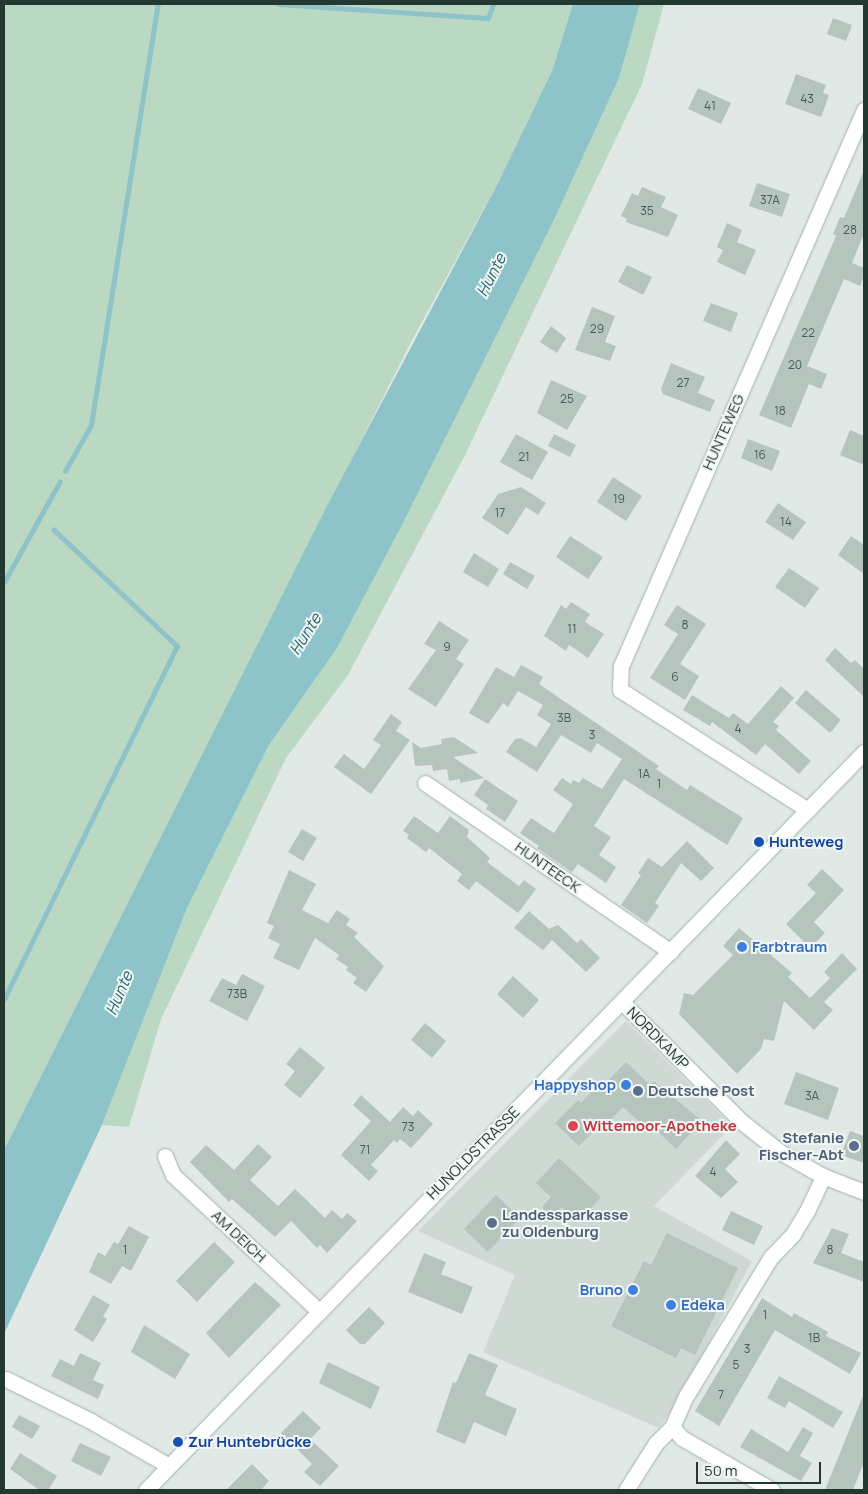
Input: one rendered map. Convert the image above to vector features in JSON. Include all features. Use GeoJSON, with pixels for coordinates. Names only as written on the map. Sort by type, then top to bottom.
{"type":"FeatureCollection","features":[{"type":"Feature","properties":{"kind":"street","name":"HUNTEWEG"},"geometry":{"type":"LineString","coordinates":[[808,810],[620,690],[621,666],[864,110]]}},
{"type":"Feature","properties":{"kind":"street","name":"HUNOLDSTRASSE"},"geometry":{"type":"LineString","coordinates":[[146,1490],[318,1310],[671,952],[864,752]]}},
{"type":"Feature","properties":{"kind":"street","name":"HUNTEECK"},"geometry":{"type":"LineString","coordinates":[[425,783],[671,952]]}},
{"type":"Feature","properties":{"kind":"street","name":"NORDKAMP"},"geometry":{"type":"LineString","coordinates":[[622,1002],[742,1122],[780,1152],[823,1176],[864,1192]]}},
{"type":"Feature","properties":{"kind":"street","name":"AM DEICH"},"geometry":{"type":"LineString","coordinates":[[165,1156],[173,1175],[318,1310]]}},
{"type":"Feature","properties":{"kind":"street"},"geometry":{"type":"LineString","coordinates":[[626,1490],[656,1443],[672,1427],[686,1396],[771,1257],[793,1234],[807,1211],[823,1176]]}},
{"type":"Feature","properties":{"kind":"street"},"geometry":{"type":"LineString","coordinates":[[6,1379],[89,1420],[169,1466]]}},
{"type":"Feature","properties":{"kind":"street"},"geometry":{"type":"LineString","coordinates":[[672,1427],[682,1438],[772,1490]]}},
{"type":"Feature","properties":{"kind":"shaded area"},"geometry":{"type":"Polygon","coordinates":[[[626,1021],[732,1126],[654,1206],[752,1261],[680,1398],[659,1428],[483,1352],[515,1275],[418,1231],[626,1021]]]}},
{"type":"Feature","properties":{"kind":"green space"},"geometry":{"type":"Polygon","coordinates":[[[4,4],[573,4],[552,71],[498,183],[412,340],[4,1150],[4,4]]]}},
{"type":"Feature","properties":{"kind":"green space"},"geometry":{"type":"Polygon","coordinates":[[[640,4],[664,4],[642,84],[464,457],[348,675],[286,758],[161,1019],[129,1127],[102,1125],[187,908],[269,745],[337,648],[400,529],[553,222],[619,78],[640,4]]]}},
{"type":"Feature","properties":{"kind":"water","name":"Hunte"},"geometry":{"type":"Polygon","coordinates":[[[573,4],[640,4],[619,78],[553,222],[400,529],[337,648],[269,745],[187,908],[102,1125],[4,1334],[4,1150],[327,506],[498,183],[552,71],[573,4]]]}},
{"type":"Feature","properties":{"kind":"building"},"geometry":{"type":"Polygon","coordinates":[[[833,18],[852,25],[846,41],[827,34],[833,18]]]}},
{"type":"Feature","properties":{"kind":"building"},"geometry":{"type":"Polygon","coordinates":[[[796,74],[826,85],[823,93],[829,95],[821,117],[785,104],[796,74]]]}},
{"type":"Feature","properties":{"kind":"building"},"geometry":{"type":"Polygon","coordinates":[[[698,88],[731,103],[721,124],[688,109],[698,88]]]}},
{"type":"Feature","properties":{"kind":"building"},"geometry":{"type":"Polygon","coordinates":[[[864,170],[864,233],[852,263],[864,268],[864,276],[860,286],[844,279],[807,366],[827,374],[821,389],[809,384],[791,428],[759,415],[836,236],[833,234],[840,217],[844,218],[864,170]]]}},
{"type":"Feature","properties":{"kind":"building"},"geometry":{"type":"Polygon","coordinates":[[[757,183],[790,194],[782,217],[749,206],[757,183]]]}},
{"type":"Feature","properties":{"kind":"building"},"geometry":{"type":"Polygon","coordinates":[[[642,187],[666,197],[661,207],[678,215],[668,237],[626,222],[627,219],[621,216],[632,193],[638,196],[642,187]]]}},
{"type":"Feature","properties":{"kind":"building"},"geometry":{"type":"Polygon","coordinates":[[[727,223],[742,230],[737,242],[756,250],[745,275],[717,262],[723,250],[717,247],[727,223]]]}},
{"type":"Feature","properties":{"kind":"building"},"geometry":{"type":"Polygon","coordinates":[[[627,265],[652,277],[643,295],[618,282],[627,265]]]}},
{"type":"Feature","properties":{"kind":"building"},"geometry":{"type":"Polygon","coordinates":[[[711,303],[738,313],[731,332],[703,321],[711,303]]]}},
{"type":"Feature","properties":{"kind":"building"},"geometry":{"type":"Polygon","coordinates":[[[592,307],[615,316],[605,342],[616,346],[610,361],[575,350],[592,307]]]}},
{"type":"Feature","properties":{"kind":"building"},"geometry":{"type":"Polygon","coordinates":[[[551,326],[566,338],[557,353],[540,342],[551,326]]]}},
{"type":"Feature","properties":{"kind":"building"},"geometry":{"type":"Polygon","coordinates":[[[671,363],[705,377],[698,393],[715,400],[710,412],[663,394],[661,389],[671,363]]]}},
{"type":"Feature","properties":{"kind":"building"},"geometry":{"type":"Polygon","coordinates":[[[551,380],[587,396],[567,430],[537,413],[551,380]]]}},
{"type":"Feature","properties":{"kind":"building"},"geometry":{"type":"Polygon","coordinates":[[[850,430],[864,436],[864,465],[840,455],[850,430]]]}},
{"type":"Feature","properties":{"kind":"building"},"geometry":{"type":"Polygon","coordinates":[[[516,434],[548,452],[532,480],[500,462],[516,434]]]}},
{"type":"Feature","properties":{"kind":"building"},"geometry":{"type":"Polygon","coordinates":[[[554,434],[576,445],[570,457],[548,446],[554,434]]]}},
{"type":"Feature","properties":{"kind":"building"},"geometry":{"type":"Polygon","coordinates":[[[748,439],[780,451],[772,471],[741,458],[748,439]]]}},
{"type":"Feature","properties":{"kind":"building"},"geometry":{"type":"Polygon","coordinates":[[[613,477],[642,496],[626,521],[597,502],[613,477]]]}},
{"type":"Feature","properties":{"kind":"building"},"geometry":{"type":"Polygon","coordinates":[[[521,487],[546,503],[538,515],[526,507],[508,535],[482,518],[498,494],[521,487]]]}},
{"type":"Feature","properties":{"kind":"building"},"geometry":{"type":"Polygon","coordinates":[[[778,503],[806,522],[793,540],[765,522],[778,503]]]}},
{"type":"Feature","properties":{"kind":"building"},"geometry":{"type":"Polygon","coordinates":[[[570,536],[603,557],[588,579],[556,557],[570,536]]]}},
{"type":"Feature","properties":{"kind":"building"},"geometry":{"type":"Polygon","coordinates":[[[851,536],[864,545],[864,574],[838,555],[851,536]]]}},
{"type":"Feature","properties":{"kind":"building"},"geometry":{"type":"Polygon","coordinates":[[[474,553],[499,569],[488,587],[463,572],[474,553]]]}},
{"type":"Feature","properties":{"kind":"building"},"geometry":{"type":"Polygon","coordinates":[[[510,562],[535,576],[527,589],[503,574],[510,562]]]}},
{"type":"Feature","properties":{"kind":"building"},"geometry":{"type":"Polygon","coordinates":[[[789,568],[819,588],[805,608],[775,587],[789,568]]]}},
{"type":"Feature","properties":{"kind":"building"},"geometry":{"type":"Polygon","coordinates":[[[571,602],[590,614],[585,622],[604,634],[588,658],[569,645],[566,651],[544,636],[561,605],[566,609],[571,602]]]}},
{"type":"Feature","properties":{"kind":"building"},"geometry":{"type":"Polygon","coordinates":[[[677,605],[706,624],[680,664],[699,676],[685,700],[650,678],[678,634],[664,625],[677,605]]]}},
{"type":"Feature","properties":{"kind":"building"},"geometry":{"type":"Polygon","coordinates":[[[439,621],[469,640],[456,659],[464,664],[436,707],[408,689],[436,650],[424,644],[439,621]]]}},
{"type":"Feature","properties":{"kind":"building"},"geometry":{"type":"Polygon","coordinates":[[[835,648],[851,663],[855,660],[864,669],[864,697],[825,660],[835,648]]]}},
{"type":"Feature","properties":{"kind":"building"},"geometry":{"type":"Polygon","coordinates":[[[521,665],[543,677],[539,684],[659,766],[656,769],[687,790],[690,785],[743,818],[727,845],[624,779],[594,826],[611,837],[599,855],[616,867],[606,883],[578,864],[572,872],[537,848],[539,846],[520,833],[531,818],[554,833],[573,804],[553,790],[562,778],[571,784],[573,780],[579,783],[583,778],[602,789],[622,759],[597,743],[591,753],[561,735],[537,772],[506,752],[515,739],[521,738],[536,747],[551,724],[537,715],[543,705],[518,691],[508,707],[503,703],[488,724],[469,713],[496,667],[514,677],[521,665]]]}},
{"type":"Feature","properties":{"kind":"building"},"geometry":{"type":"Polygon","coordinates":[[[781,686],[794,698],[773,722],[779,726],[776,730],[811,761],[799,774],[765,744],[756,755],[712,722],[710,726],[683,710],[692,695],[729,718],[733,713],[748,724],[781,686]]]}},
{"type":"Feature","properties":{"kind":"building"},"geometry":{"type":"Polygon","coordinates":[[[806,690],[841,720],[830,733],[795,703],[806,690]]]}},
{"type":"Feature","properties":{"kind":"building"},"geometry":{"type":"Polygon","coordinates":[[[391,714],[402,722],[396,731],[410,740],[371,794],[334,767],[344,754],[364,769],[381,745],[373,740],[391,714]]]}},
{"type":"Feature","properties":{"kind":"building"},"geometry":{"type":"Polygon","coordinates":[[[454,737],[478,753],[453,757],[484,778],[460,783],[460,779],[449,781],[447,769],[433,771],[432,765],[415,766],[412,742],[421,748],[442,744],[441,739],[454,737]]]}},
{"type":"Feature","properties":{"kind":"building"},"geometry":{"type":"Polygon","coordinates":[[[485,779],[518,801],[505,822],[486,809],[488,805],[474,795],[485,779]]]}},
{"type":"Feature","properties":{"kind":"building"},"geometry":{"type":"Polygon","coordinates":[[[414,816],[438,833],[450,816],[469,830],[467,837],[490,858],[487,862],[519,886],[524,880],[536,889],[518,913],[476,881],[469,890],[457,881],[462,874],[429,848],[426,852],[407,838],[409,835],[403,831],[414,816]]]}},
{"type":"Feature","properties":{"kind":"building"},"geometry":{"type":"Polygon","coordinates":[[[302,829],[317,838],[303,861],[288,852],[302,829]]]}},
{"type":"Feature","properties":{"kind":"building"},"geometry":{"type":"Polygon","coordinates":[[[687,841],[714,868],[701,881],[681,863],[655,903],[659,906],[647,923],[621,905],[641,875],[638,873],[648,858],[662,867],[687,841]]]}},
{"type":"Feature","properties":{"kind":"building"},"geometry":{"type":"Polygon","coordinates":[[[822,869],[844,890],[814,922],[825,933],[810,948],[786,924],[816,893],[807,885],[822,869]]]}},
{"type":"Feature","properties":{"kind":"building"},"geometry":{"type":"Polygon","coordinates":[[[289,870],[316,884],[302,910],[328,923],[337,910],[350,919],[346,925],[358,933],[354,937],[384,966],[366,992],[353,983],[357,978],[346,970],[348,967],[336,959],[339,955],[315,938],[299,970],[273,958],[280,944],[268,938],[274,926],[267,923],[289,870]]]}},
{"type":"Feature","properties":{"kind":"building"},"geometry":{"type":"Polygon","coordinates":[[[529,911],[549,929],[558,925],[577,943],[581,939],[600,958],[586,972],[552,940],[543,950],[514,928],[529,911]]]}},
{"type":"Feature","properties":{"kind":"building"},"geometry":{"type":"Polygon","coordinates":[[[739,928],[792,973],[788,977],[810,998],[830,978],[824,972],[842,953],[857,969],[824,1002],[833,1010],[814,1030],[784,1001],[774,1041],[764,1039],[761,1049],[737,1074],[679,1014],[684,993],[693,995],[733,955],[723,946],[739,928]]]}},
{"type":"Feature","properties":{"kind":"building"},"geometry":{"type":"Polygon","coordinates":[[[242,974],[265,986],[247,1021],[209,1001],[222,978],[236,985],[242,974]]]}},
{"type":"Feature","properties":{"kind":"building"},"geometry":{"type":"Polygon","coordinates":[[[513,976],[539,1000],[523,1018],[497,994],[513,976]]]}},
{"type":"Feature","properties":{"kind":"building"},"geometry":{"type":"Polygon","coordinates":[[[425,1023],[446,1041],[432,1058],[411,1040],[425,1023]]]}},
{"type":"Feature","properties":{"kind":"building"},"geometry":{"type":"Polygon","coordinates":[[[300,1047],[325,1068],[300,1098],[284,1085],[295,1071],[286,1064],[300,1047]]]}},
{"type":"Feature","properties":{"kind":"building"},"geometry":{"type":"Polygon","coordinates":[[[626,1062],[650,1085],[654,1081],[702,1121],[676,1149],[651,1125],[647,1129],[623,1107],[601,1130],[598,1127],[579,1146],[555,1123],[578,1100],[581,1103],[601,1081],[605,1084],[626,1062]]]}},
{"type":"Feature","properties":{"kind":"building"},"geometry":{"type":"Polygon","coordinates":[[[796,1072],[839,1088],[828,1120],[784,1104],[796,1072]]]}},
{"type":"Feature","properties":{"kind":"building"},"geometry":{"type":"Polygon","coordinates":[[[361,1095],[390,1122],[403,1107],[413,1116],[418,1110],[433,1124],[411,1148],[400,1139],[397,1143],[394,1140],[371,1165],[378,1171],[369,1181],[341,1155],[371,1121],[353,1105],[361,1095]]]}},
{"type":"Feature","properties":{"kind":"building","name":"Stefanie Fischer-Abt"},"geometry":{"type":"Polygon","coordinates":[[[850,1131],[864,1136],[864,1163],[841,1155],[850,1131]]]}},
{"type":"Feature","properties":{"kind":"building"},"geometry":{"type":"Polygon","coordinates":[[[726,1140],[740,1154],[725,1169],[738,1182],[721,1198],[695,1176],[726,1140]]]}},
{"type":"Feature","properties":{"kind":"building"},"geometry":{"type":"Polygon","coordinates":[[[258,1144],[272,1157],[250,1180],[278,1206],[295,1189],[325,1218],[332,1210],[342,1219],[347,1213],[357,1221],[327,1253],[320,1245],[317,1248],[291,1221],[275,1237],[232,1199],[229,1202],[190,1162],[206,1145],[234,1170],[258,1144]]]}},
{"type":"Feature","properties":{"kind":"building"},"geometry":{"type":"Polygon","coordinates":[[[559,1158],[601,1197],[578,1222],[561,1207],[552,1217],[542,1207],[551,1197],[536,1183],[559,1158]]]}},
{"type":"Feature","properties":{"kind":"building","name":"Landessparkasse zu Oldenburg"},"geometry":{"type":"Polygon","coordinates":[[[496,1195],[520,1218],[488,1252],[464,1229],[496,1195]]]}},
{"type":"Feature","properties":{"kind":"building"},"geometry":{"type":"Polygon","coordinates":[[[731,1211],[763,1226],[754,1245],[722,1230],[731,1211]]]}},
{"type":"Feature","properties":{"kind":"building"},"geometry":{"type":"Polygon","coordinates":[[[129,1226],[149,1237],[131,1271],[122,1266],[111,1284],[89,1272],[98,1252],[105,1256],[114,1242],[118,1244],[129,1226]]]}},
{"type":"Feature","properties":{"kind":"building"},"geometry":{"type":"Polygon","coordinates":[[[832,1228],[849,1234],[841,1253],[864,1262],[864,1282],[813,1263],[832,1228]]]}},
{"type":"Feature","properties":{"kind":"building","name":"Edeka"},"geometry":{"type":"Polygon","coordinates":[[[667,1233],[738,1268],[695,1355],[681,1348],[676,1358],[611,1326],[644,1261],[651,1265],[667,1233]]]}},
{"type":"Feature","properties":{"kind":"building"},"geometry":{"type":"Polygon","coordinates":[[[214,1242],[235,1262],[197,1302],[176,1281],[214,1242]]]}},
{"type":"Feature","properties":{"kind":"building"},"geometry":{"type":"Polygon","coordinates":[[[424,1253],[446,1262],[441,1274],[473,1287],[462,1314],[408,1292],[424,1253]]]}},
{"type":"Feature","properties":{"kind":"building"},"geometry":{"type":"Polygon","coordinates":[[[255,1282],[281,1305],[229,1358],[206,1333],[255,1282]]]}},
{"type":"Feature","properties":{"kind":"building"},"geometry":{"type":"Polygon","coordinates":[[[93,1295],[110,1305],[103,1316],[107,1319],[93,1342],[74,1330],[93,1295]]]}},
{"type":"Feature","properties":{"kind":"building"},"geometry":{"type":"Polygon","coordinates":[[[762,1298],[792,1317],[794,1313],[828,1332],[826,1336],[861,1353],[850,1374],[775,1330],[719,1426],[695,1411],[762,1298]]]}},
{"type":"Feature","properties":{"kind":"building"},"geometry":{"type":"Polygon","coordinates":[[[369,1307],[385,1323],[365,1344],[360,1344],[346,1330],[369,1307]]]}},
{"type":"Feature","properties":{"kind":"building"},"geometry":{"type":"Polygon","coordinates":[[[144,1325],[190,1354],[175,1379],[131,1352],[144,1325]]]}},
{"type":"Feature","properties":{"kind":"building"},"geometry":{"type":"Polygon","coordinates":[[[80,1353],[101,1363],[93,1380],[104,1385],[98,1399],[51,1376],[60,1359],[74,1366],[80,1353]]]}},
{"type":"Feature","properties":{"kind":"building"},"geometry":{"type":"Polygon","coordinates":[[[469,1353],[498,1365],[485,1395],[517,1409],[506,1436],[474,1422],[465,1444],[436,1432],[453,1382],[456,1383],[469,1353]]]}},
{"type":"Feature","properties":{"kind":"building"},"geometry":{"type":"Polygon","coordinates":[[[328,1362],[380,1387],[371,1409],[319,1383],[328,1362]]]}},
{"type":"Feature","properties":{"kind":"building"},"geometry":{"type":"Polygon","coordinates":[[[779,1376],[843,1412],[833,1428],[789,1401],[785,1408],[767,1398],[779,1376]]]}},
{"type":"Feature","properties":{"kind":"building"},"geometry":{"type":"Polygon","coordinates":[[[864,1393],[864,1462],[853,1490],[825,1490],[864,1393]]]}},
{"type":"Feature","properties":{"kind":"building"},"geometry":{"type":"Polygon","coordinates":[[[303,1411],[321,1428],[310,1439],[339,1466],[320,1486],[304,1472],[312,1464],[281,1433],[303,1411]]]}},
{"type":"Feature","properties":{"kind":"building"},"geometry":{"type":"Polygon","coordinates":[[[19,1415],[40,1426],[32,1439],[12,1427],[19,1415]]]}},
{"type":"Feature","properties":{"kind":"building"},"geometry":{"type":"Polygon","coordinates":[[[803,1427],[813,1433],[800,1456],[812,1463],[801,1481],[740,1447],[751,1429],[788,1452],[803,1427]]]}},
{"type":"Feature","properties":{"kind":"building"},"geometry":{"type":"Polygon","coordinates":[[[80,1443],[111,1457],[101,1476],[71,1461],[80,1443]]]}},
{"type":"Feature","properties":{"kind":"building"},"geometry":{"type":"Polygon","coordinates":[[[20,1453],[57,1476],[48,1490],[39,1490],[10,1469],[20,1453]]]}},
{"type":"Feature","properties":{"kind":"building"},"geometry":{"type":"Polygon","coordinates":[[[252,1464],[269,1481],[261,1490],[226,1490],[252,1464]]]}},
{"type":"Feature","properties":{"kind":"waterway"},"geometry":{"type":"LineString","coordinates":[[65,471],[91,425],[158,4]]}},
{"type":"Feature","properties":{"kind":"waterway"},"geometry":{"type":"LineString","coordinates":[[278,4],[488,18],[493,4]]}},
{"type":"Feature","properties":{"kind":"waterway"},"geometry":{"type":"LineString","coordinates":[[4,582],[60,481]]}},
{"type":"Feature","properties":{"kind":"waterway"},"geometry":{"type":"LineString","coordinates":[[4,999],[177,646],[53,529]]}},
{"type":"Feature","properties":{"kind":"place","name":"Hunteweg"},"geometry":{"type":"Point","coordinates":[759,842]}},
{"type":"Feature","properties":{"kind":"place","name":"Farbtraum"},"geometry":{"type":"Point","coordinates":[742,947]}},
{"type":"Feature","properties":{"kind":"place","name":"Happyshop"},"geometry":{"type":"Point","coordinates":[626,1085]}},
{"type":"Feature","properties":{"kind":"place","name":"Deutsche Post"},"geometry":{"type":"Point","coordinates":[638,1091]}},
{"type":"Feature","properties":{"kind":"place","name":"Wittemoor-Apotheke"},"geometry":{"type":"Point","coordinates":[573,1126]}},
{"type":"Feature","properties":{"kind":"place","name":"Stefanie Fischer-Abt"},"geometry":{"type":"Point","coordinates":[854,1146]}},
{"type":"Feature","properties":{"kind":"place","name":"Landessparkasse zu Oldenburg"},"geometry":{"type":"Point","coordinates":[492,1223]}},
{"type":"Feature","properties":{"kind":"place","name":"Bruno"},"geometry":{"type":"Point","coordinates":[633,1290]}},
{"type":"Feature","properties":{"kind":"place","name":"Edeka"},"geometry":{"type":"Point","coordinates":[671,1305]}},
{"type":"Feature","properties":{"kind":"place","name":"Zur Huntebrücke"},"geometry":{"type":"Point","coordinates":[178,1442]}}]}
